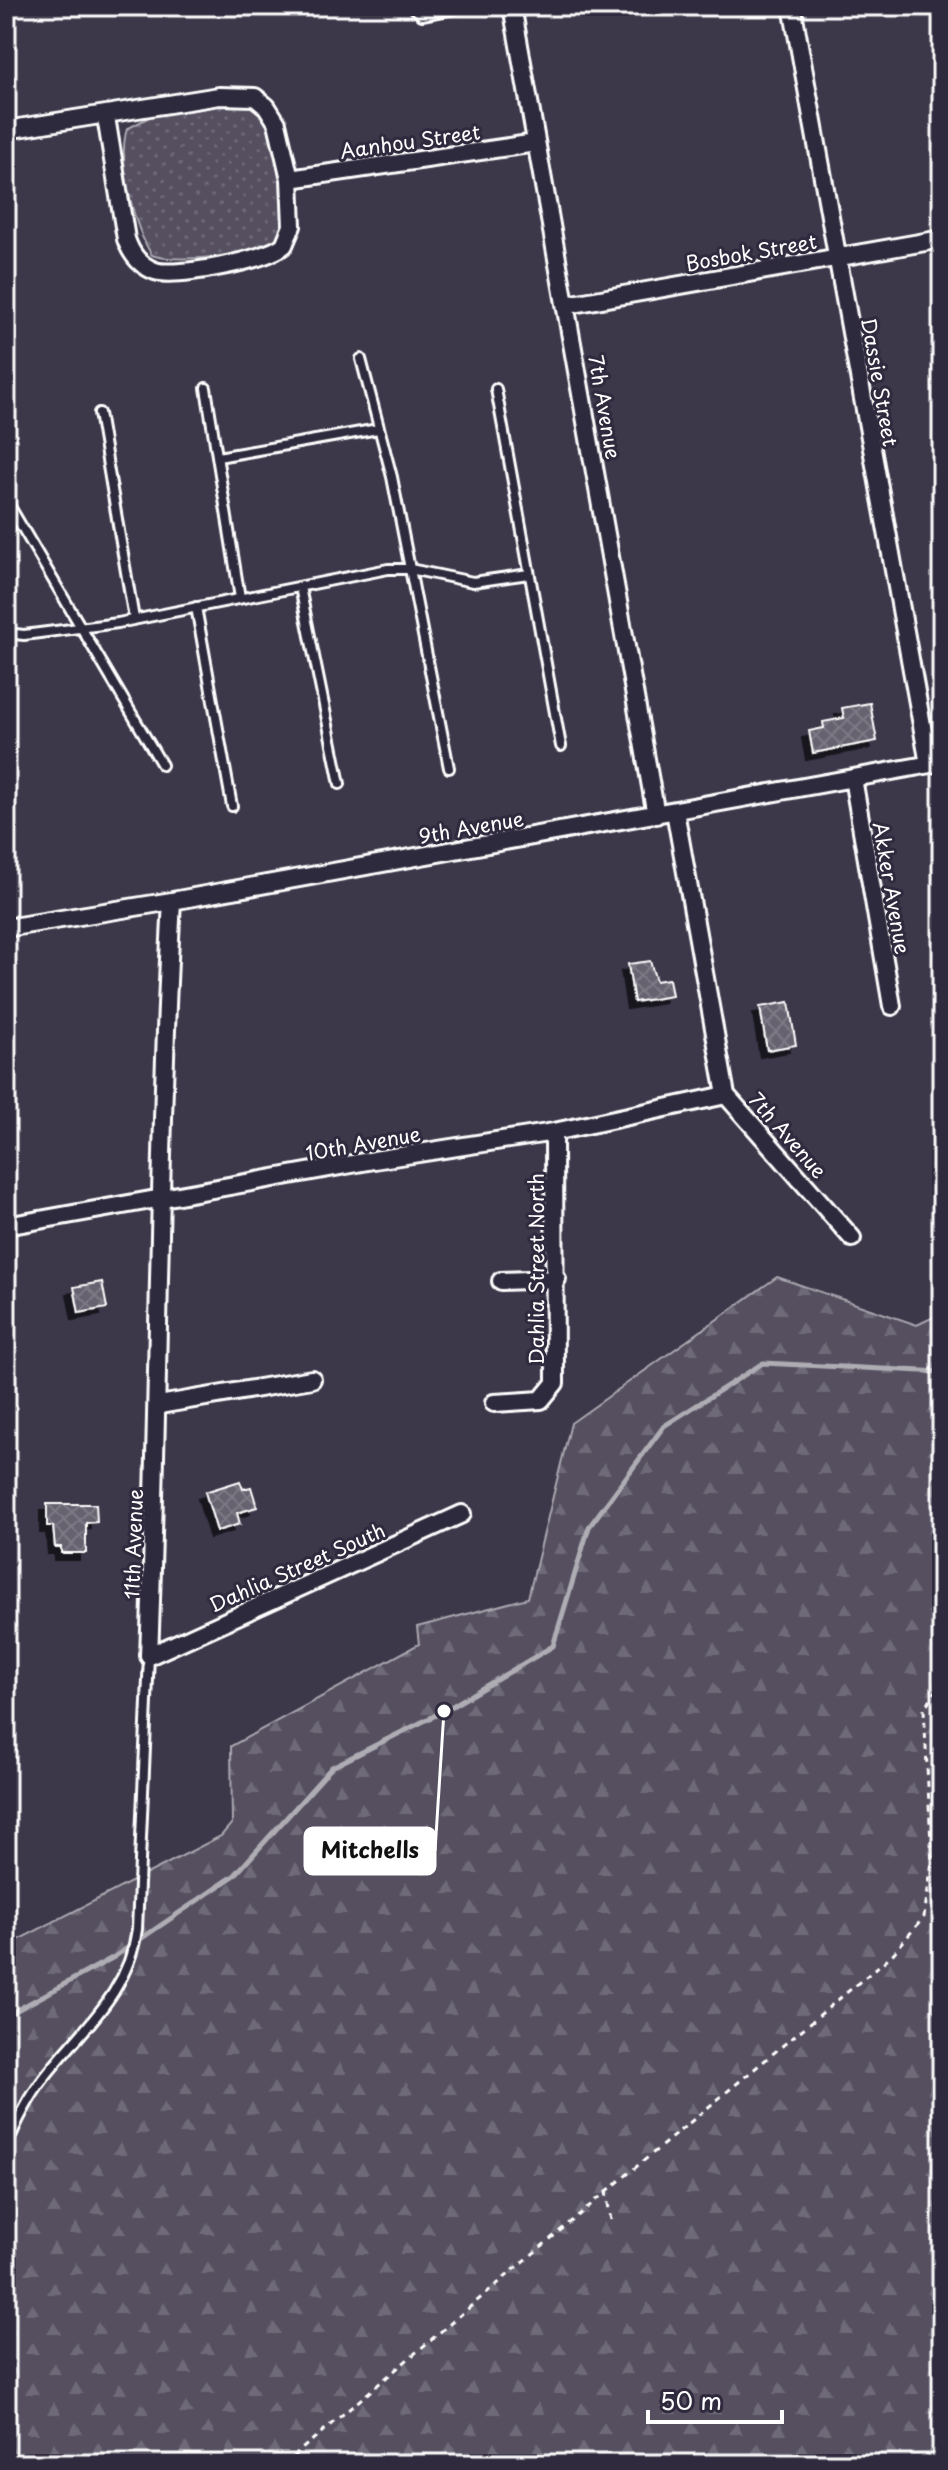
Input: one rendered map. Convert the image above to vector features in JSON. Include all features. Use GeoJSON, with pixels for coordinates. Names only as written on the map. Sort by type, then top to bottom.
{"type":"FeatureCollection","features":[{"type":"Feature","properties":{"kind":"street","name":"7th Avenue"},"geometry":{"type":"LineString","coordinates":[[512,6],[656,815]]}},
{"type":"Feature","properties":{"kind":"street","name":"Dassie Street"},"geometry":{"type":"LineString","coordinates":[[792,6],[935,763]]}},
{"type":"Feature","properties":{"kind":"street"},"geometry":{"type":"LineString","coordinates":[[6,130],[106,117],[219,96],[255,97],[267,107],[277,123],[290,179],[292,226],[278,250],[255,259],[165,273],[154,270],[133,255],[126,239],[106,117]]}},
{"type":"Feature","properties":{"kind":"street","name":"Aanhou Street"},"geometry":{"type":"LineString","coordinates":[[290,179],[536,143]]}},
{"type":"Feature","properties":{"kind":"street","name":"Bosbok Street"},"geometry":{"type":"LineString","coordinates":[[567,305],[942,239]]}},
{"type":"Feature","properties":{"kind":"street","name":"9th Avenue"},"geometry":{"type":"LineString","coordinates":[[6,928],[172,901],[935,763]]}},
{"type":"Feature","properties":{"kind":"street","name":"Akker Avenue"},"geometry":{"type":"LineString","coordinates":[[853,778],[892,1006]]}},
{"type":"Feature","properties":{"kind":"street","name":"7th Avenue"},"geometry":{"type":"LineString","coordinates":[[675,811],[726,1095],[852,1238]]}},
{"type":"Feature","properties":{"kind":"street","name":"11th Avenue"},"geometry":{"type":"LineString","coordinates":[[149,1656],[159,1405],[159,1200],[172,901]]}},
{"type":"Feature","properties":{"kind":"street","name":"10th Avenue"},"geometry":{"type":"LineString","coordinates":[[6,1226],[554,1132],[726,1095]]}},
{"type":"Feature","properties":{"kind":"street","name":"Dahlia Street North"},"geometry":{"type":"LineString","coordinates":[[494,1403],[541,1400],[555,1383],[557,1279],[554,1132]]}},
{"type":"Feature","properties":{"kind":"street"},"geometry":{"type":"LineString","coordinates":[[501,1281],[557,1279]]}},
{"type":"Feature","properties":{"kind":"street"},"geometry":{"type":"LineString","coordinates":[[159,1405],[312,1379]]}},
{"type":"Feature","properties":{"kind":"street","name":"Dahlia Street South"},"geometry":{"type":"LineString","coordinates":[[149,1656],[462,1514]]}},
{"type":"Feature","properties":{"kind":"lane"},"geometry":{"type":"LineString","coordinates":[[412,6],[422,15],[469,6]]}},
{"type":"Feature","properties":{"kind":"lane"},"geometry":{"type":"LineString","coordinates":[[361,359],[410,569],[449,768]]}},
{"type":"Feature","properties":{"kind":"lane"},"geometry":{"type":"LineString","coordinates":[[206,388],[240,598]]}},
{"type":"Feature","properties":{"kind":"lane"},"geometry":{"type":"LineString","coordinates":[[496,389],[561,746]]}},
{"type":"Feature","properties":{"kind":"lane"},"geometry":{"type":"LineString","coordinates":[[99,413],[134,619]]}},
{"type":"Feature","properties":{"kind":"lane"},"geometry":{"type":"LineString","coordinates":[[218,457],[378,429]]}},
{"type":"Feature","properties":{"kind":"lane"},"geometry":{"type":"LineString","coordinates":[[6,500],[162,765]]}},
{"type":"Feature","properties":{"kind":"lane"},"geometry":{"type":"LineString","coordinates":[[6,633],[24,635],[134,619],[388,569],[410,569],[473,582],[529,574]]}},
{"type":"Feature","properties":{"kind":"lane"},"geometry":{"type":"LineString","coordinates":[[300,587],[340,784]]}},
{"type":"Feature","properties":{"kind":"lane"},"geometry":{"type":"LineString","coordinates":[[196,607],[232,806]]}},
{"type":"Feature","properties":{"kind":"lane","name":"11th Avenue"},"geometry":{"type":"LineString","coordinates":[[6,2148],[30,2097],[119,1987],[134,1950],[149,1656]]}},
{"type":"Feature","properties":{"kind":"path"},"geometry":{"type":"LineString","coordinates":[[284,2464],[892,1955],[924,1917],[932,1862],[924,1709],[942,1682]]}},
{"type":"Feature","properties":{"kind":"path"},"geometry":{"type":"LineString","coordinates":[[606,2192],[612,2226]]}},
{"type":"Feature","properties":{"kind":"green space"},"geometry":{"type":"Polygon","coordinates":[[[254,103],[272,131],[284,195],[285,231],[277,240],[263,247],[223,256],[181,259],[152,255],[139,228],[129,193],[124,158],[127,129],[151,116],[254,103]]]}},
{"type":"Feature","properties":{"kind":"green space"},"geometry":{"type":"Polygon","coordinates":[[[777,1277],[917,1325],[942,1313],[942,2464],[6,2464],[6,1946],[221,1836],[232,1823],[231,1746],[419,1644],[417,1627],[528,1598],[571,1423],[777,1277]]]}},
{"type":"Feature","properties":{"kind":"building"},"geometry":{"type":"Polygon","coordinates":[[[870,703],[877,741],[813,753],[809,731],[824,728],[823,722],[844,718],[842,708],[870,703]]]}},
{"type":"Feature","properties":{"kind":"building"},"geometry":{"type":"Polygon","coordinates":[[[650,961],[656,981],[669,979],[672,996],[634,1002],[628,964],[650,961]]]}},
{"type":"Feature","properties":{"kind":"building"},"geometry":{"type":"Polygon","coordinates":[[[789,1002],[796,1045],[767,1050],[760,1007],[789,1002]]]}},
{"type":"Feature","properties":{"kind":"building"},"geometry":{"type":"Polygon","coordinates":[[[102,1282],[107,1308],[79,1313],[74,1287],[102,1282]]]}},
{"type":"Feature","properties":{"kind":"building"},"geometry":{"type":"Polygon","coordinates":[[[240,1481],[243,1489],[251,1487],[257,1507],[237,1513],[240,1524],[217,1531],[205,1492],[240,1481]]]}},
{"type":"Feature","properties":{"kind":"building"},"geometry":{"type":"Polygon","coordinates":[[[47,1504],[96,1504],[97,1522],[86,1523],[86,1553],[61,1553],[61,1547],[55,1547],[53,1526],[47,1526],[47,1504]]]}},
{"type":"Feature","properties":{"kind":"waterway"},"geometry":{"type":"LineString","coordinates":[[6,2016],[114,1957],[235,1875],[332,1767],[444,1711],[553,1646],[589,1527],[664,1426],[763,1363],[942,1372]]}},
{"type":"Feature","properties":{"kind":"place","name":"Mitchells"},"geometry":{"type":"Point","coordinates":[444,1711]}}]}
